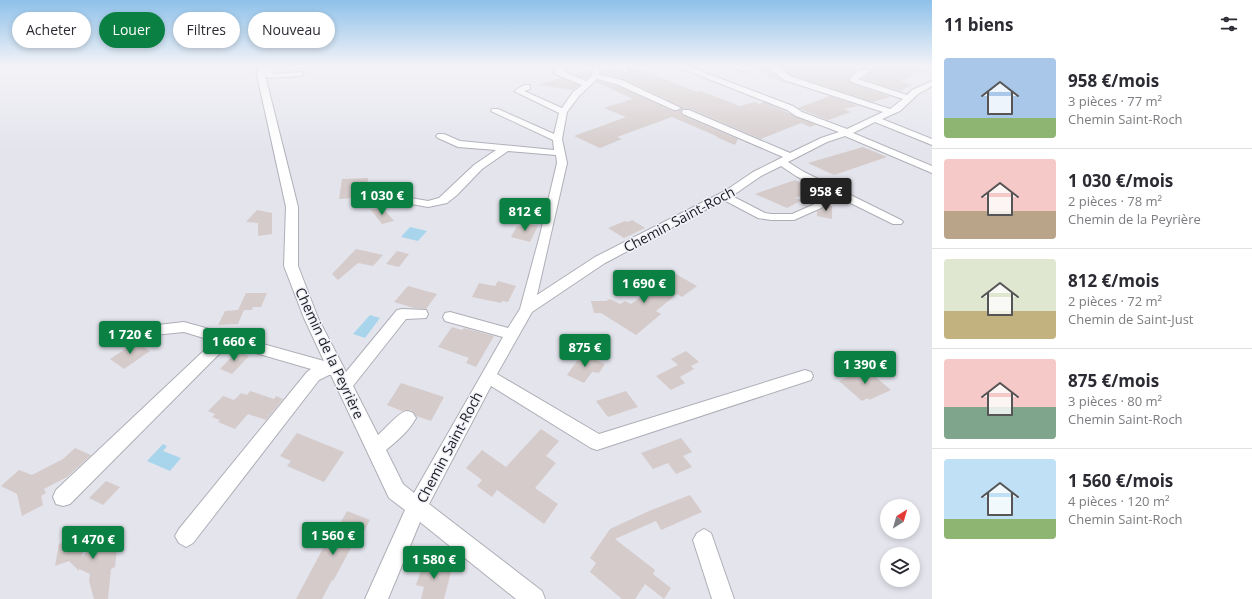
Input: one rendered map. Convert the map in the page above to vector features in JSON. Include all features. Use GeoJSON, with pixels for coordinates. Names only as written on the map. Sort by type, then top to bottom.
{"type":"FeatureCollection","features":[{"type":"Feature","properties":{"kind":"street","name":"Chemin de la Peyrière"},"geometry":{"type":"LineString","coordinates":[[265,94],[292,207],[291,266],[332,369],[344,386],[396,491],[534,599]]}},
{"type":"Feature","properties":{"kind":"street"},"geometry":{"type":"LineString","coordinates":[[524,94],[563,113]]}},
{"type":"Feature","properties":{"kind":"street"},"geometry":{"type":"LineString","coordinates":[[527,309],[546,235],[562,163],[558,139],[563,113],[576,94]]}},
{"type":"Feature","properties":{"kind":"street"},"geometry":{"type":"LineString","coordinates":[[646,94],[677,108]]}},
{"type":"Feature","properties":{"kind":"street"},"geometry":{"type":"LineString","coordinates":[[753,94],[790,108],[799,114],[846,132],[932,170]]}},
{"type":"Feature","properties":{"kind":"street"},"geometry":{"type":"LineString","coordinates":[[810,94],[874,115]]}},
{"type":"Feature","properties":{"kind":"street"},"geometry":{"type":"LineString","coordinates":[[825,94],[932,142]]}},
{"type":"Feature","properties":{"kind":"street"},"geometry":{"type":"LineString","coordinates":[[897,94],[909,98]]}},
{"type":"Feature","properties":{"kind":"street","name":"Chemin Saint-Roch"},"geometry":{"type":"LineString","coordinates":[[376,599],[417,507],[488,376],[527,309],[600,260],[725,196],[757,174],[824,140],[846,132],[874,115],[897,109],[916,94]]}},
{"type":"Feature","properties":{"kind":"street"},"geometry":{"type":"LineString","coordinates":[[523,97],[563,113]]}},
{"type":"Feature","properties":{"kind":"street"},"geometry":{"type":"LineString","coordinates":[[495,111],[558,139]]}},
{"type":"Feature","properties":{"kind":"street"},"geometry":{"type":"LineString","coordinates":[[686,112],[786,160],[800,174],[897,222]]}},
{"type":"Feature","properties":{"kind":"street"},"geometry":{"type":"LineString","coordinates":[[441,136],[458,144],[560,153]]}},
{"type":"Feature","properties":{"kind":"street"},"geometry":{"type":"LineString","coordinates":[[399,199],[428,204],[443,201],[454,193],[478,167],[506,148]]}},
{"type":"Feature","properties":{"kind":"street"},"geometry":{"type":"LineString","coordinates":[[725,196],[762,216],[771,217],[794,217],[817,206]]}},
{"type":"Feature","properties":{"kind":"street"},"geometry":{"type":"LineString","coordinates":[[344,386],[402,314],[421,314]]}},
{"type":"Feature","properties":{"kind":"street"},"geometry":{"type":"LineString","coordinates":[[450,318],[496,329],[512,335]]}},
{"type":"Feature","properties":{"kind":"street"},"geometry":{"type":"LineString","coordinates":[[154,330],[184,327],[332,369]]}},
{"type":"Feature","properties":{"kind":"street"},"geometry":{"type":"LineString","coordinates":[[63,497],[216,348],[234,341]]}},
{"type":"Feature","properties":{"kind":"street"},"geometry":{"type":"LineString","coordinates":[[186,536],[313,376],[332,369]]}},
{"type":"Feature","properties":{"kind":"street"},"geometry":{"type":"LineString","coordinates":[[488,376],[597,442],[805,376]]}},
{"type":"Feature","properties":{"kind":"street"},"geometry":{"type":"LineString","coordinates":[[375,448],[393,434],[407,418]]}},
{"type":"Feature","properties":{"kind":"street"},"geometry":{"type":"LineString","coordinates":[[704,540],[723,599]]}},
{"type":"Feature","properties":{"kind":"water"},"geometry":{"type":"Polygon","coordinates":[[[410,227],[427,231],[418,241],[401,237],[410,227]]]}},
{"type":"Feature","properties":{"kind":"water"},"geometry":{"type":"Polygon","coordinates":[[[370,315],[380,318],[365,338],[353,334],[370,315]]]}},
{"type":"Feature","properties":{"kind":"water"},"geometry":{"type":"Polygon","coordinates":[[[163,444],[167,446],[163,451],[181,458],[170,471],[147,461],[163,444]]]}},
{"type":"Feature","properties":{"kind":"building"},"geometry":{"type":"Polygon","coordinates":[[[622,94],[636,94],[673,111],[682,109],[682,115],[738,139],[735,145],[672,117],[617,137],[622,139],[600,148],[574,136],[626,117],[604,108],[633,99],[622,94]]]}},
{"type":"Feature","properties":{"kind":"building"},"geometry":{"type":"Polygon","coordinates":[[[655,94],[709,94],[740,106],[755,102],[759,104],[764,102],[816,125],[810,127],[801,123],[761,139],[690,109],[682,109],[682,107],[655,94]]]}},
{"type":"Feature","properties":{"kind":"building"},"geometry":{"type":"Polygon","coordinates":[[[848,94],[882,94],[891,97],[872,102],[848,94]]]}},
{"type":"Feature","properties":{"kind":"building"},"geometry":{"type":"Polygon","coordinates":[[[830,96],[858,106],[844,109],[851,112],[828,120],[798,108],[830,96]]]}},
{"type":"Feature","properties":{"kind":"building"},"geometry":{"type":"Polygon","coordinates":[[[863,147],[887,157],[834,175],[808,163],[863,147]]]}},
{"type":"Feature","properties":{"kind":"building"},"geometry":{"type":"Polygon","coordinates":[[[368,178],[364,209],[355,198],[339,199],[342,179],[368,178]]]}},
{"type":"Feature","properties":{"kind":"building"},"geometry":{"type":"Polygon","coordinates":[[[795,180],[816,191],[795,198],[802,200],[787,208],[755,194],[795,180]]]}},
{"type":"Feature","properties":{"kind":"building"},"geometry":{"type":"Polygon","coordinates":[[[823,204],[832,206],[832,219],[817,216],[817,211],[824,207],[823,204]]]}},
{"type":"Feature","properties":{"kind":"building"},"geometry":{"type":"Polygon","coordinates":[[[382,207],[394,221],[382,224],[371,210],[382,207]]]}},
{"type":"Feature","properties":{"kind":"building"},"geometry":{"type":"Polygon","coordinates":[[[257,210],[272,213],[272,234],[258,236],[258,223],[246,222],[257,210]]]}},
{"type":"Feature","properties":{"kind":"building"},"geometry":{"type":"Polygon","coordinates":[[[632,220],[645,228],[624,238],[608,228],[625,221],[628,222],[632,220]]]}},
{"type":"Feature","properties":{"kind":"building"},"geometry":{"type":"Polygon","coordinates":[[[526,223],[538,226],[530,242],[511,237],[517,226],[524,227],[526,223]]]}},
{"type":"Feature","properties":{"kind":"building"},"geometry":{"type":"Polygon","coordinates":[[[356,249],[383,255],[373,266],[358,263],[338,280],[332,274],[356,249]]]}},
{"type":"Feature","properties":{"kind":"building"},"geometry":{"type":"Polygon","coordinates":[[[397,251],[409,254],[399,267],[386,264],[397,251]]]}},
{"type":"Feature","properties":{"kind":"building"},"geometry":{"type":"Polygon","coordinates":[[[674,273],[697,286],[682,297],[677,294],[656,311],[661,314],[636,335],[601,313],[594,313],[591,301],[606,301],[610,299],[620,304],[625,301],[631,304],[674,273]]]}},
{"type":"Feature","properties":{"kind":"building"},"geometry":{"type":"Polygon","coordinates":[[[498,281],[516,286],[508,302],[502,301],[501,303],[472,297],[479,283],[495,286],[498,281]]]}},
{"type":"Feature","properties":{"kind":"building"},"geometry":{"type":"Polygon","coordinates":[[[408,286],[437,294],[426,309],[414,308],[394,302],[408,286]]]}},
{"type":"Feature","properties":{"kind":"building"},"geometry":{"type":"Polygon","coordinates":[[[246,293],[267,293],[261,307],[253,307],[252,310],[244,310],[238,324],[218,325],[225,311],[238,310],[246,293]]]}},
{"type":"Feature","properties":{"kind":"building"},"geometry":{"type":"Polygon","coordinates":[[[452,327],[462,330],[464,328],[494,336],[476,367],[466,363],[469,358],[438,347],[452,327]]]}},
{"type":"Feature","properties":{"kind":"building"},"geometry":{"type":"Polygon","coordinates":[[[136,342],[150,351],[124,369],[110,359],[136,342]]]}},
{"type":"Feature","properties":{"kind":"building"},"geometry":{"type":"Polygon","coordinates":[[[237,351],[249,356],[232,374],[220,369],[237,351]]]}},
{"type":"Feature","properties":{"kind":"building"},"geometry":{"type":"Polygon","coordinates":[[[686,351],[699,362],[691,366],[694,369],[680,377],[685,383],[671,390],[656,376],[678,365],[671,359],[686,351]]]}},
{"type":"Feature","properties":{"kind":"building"},"geometry":{"type":"Polygon","coordinates":[[[582,354],[605,364],[599,373],[592,372],[584,383],[567,375],[582,354]]]}},
{"type":"Feature","properties":{"kind":"building"},"geometry":{"type":"Polygon","coordinates":[[[866,369],[891,390],[869,400],[868,398],[862,401],[839,381],[866,369]]]}},
{"type":"Feature","properties":{"kind":"building"},"geometry":{"type":"Polygon","coordinates":[[[401,383],[444,397],[431,421],[416,416],[411,410],[402,411],[387,405],[401,383]]]}},
{"type":"Feature","properties":{"kind":"building"},"geometry":{"type":"Polygon","coordinates":[[[250,391],[274,399],[276,396],[283,399],[266,420],[248,414],[235,429],[218,422],[220,420],[212,417],[215,414],[208,411],[223,396],[234,400],[241,393],[247,395],[250,391]]]}},
{"type":"Feature","properties":{"kind":"building"},"geometry":{"type":"Polygon","coordinates":[[[626,391],[638,407],[608,417],[596,401],[626,391]]]}},
{"type":"Feature","properties":{"kind":"building"},"geometry":{"type":"Polygon","coordinates":[[[541,429],[559,441],[546,456],[556,463],[535,488],[558,504],[544,524],[497,490],[492,497],[477,486],[482,480],[466,468],[482,450],[506,467],[541,429]]]}},
{"type":"Feature","properties":{"kind":"building"},"geometry":{"type":"Polygon","coordinates":[[[297,433],[344,452],[324,482],[287,466],[291,461],[280,456],[297,433]]]}},
{"type":"Feature","properties":{"kind":"building"},"geometry":{"type":"Polygon","coordinates":[[[681,438],[692,452],[683,456],[692,467],[676,474],[668,463],[653,469],[641,453],[681,438]]]}},
{"type":"Feature","properties":{"kind":"building"},"geometry":{"type":"Polygon","coordinates":[[[75,448],[91,455],[67,477],[44,489],[46,493],[41,496],[43,505],[22,516],[17,494],[1,486],[19,470],[32,475],[63,459],[75,448]]]}},
{"type":"Feature","properties":{"kind":"building"},"geometry":{"type":"Polygon","coordinates":[[[106,481],[120,487],[103,505],[89,498],[106,481]]]}},
{"type":"Feature","properties":{"kind":"building"},"geometry":{"type":"Polygon","coordinates":[[[690,495],[702,512],[661,530],[656,521],[615,539],[655,570],[653,574],[671,588],[664,599],[645,584],[635,599],[622,599],[590,572],[596,563],[590,558],[610,529],[649,511],[690,495]]]}},
{"type":"Feature","properties":{"kind":"building"},"geometry":{"type":"Polygon","coordinates":[[[347,511],[370,520],[360,539],[357,537],[322,599],[296,599],[334,528],[337,529],[347,511]]]}},
{"type":"Feature","properties":{"kind":"building"},"geometry":{"type":"Polygon","coordinates":[[[110,527],[119,532],[115,567],[111,569],[108,599],[94,599],[89,581],[90,574],[79,569],[79,571],[69,561],[55,566],[59,544],[86,535],[82,557],[110,527]]]}},
{"type":"Feature","properties":{"kind":"building"},"geometry":{"type":"Polygon","coordinates":[[[425,558],[452,568],[444,599],[421,599],[424,587],[416,585],[425,558]]]}}]}
